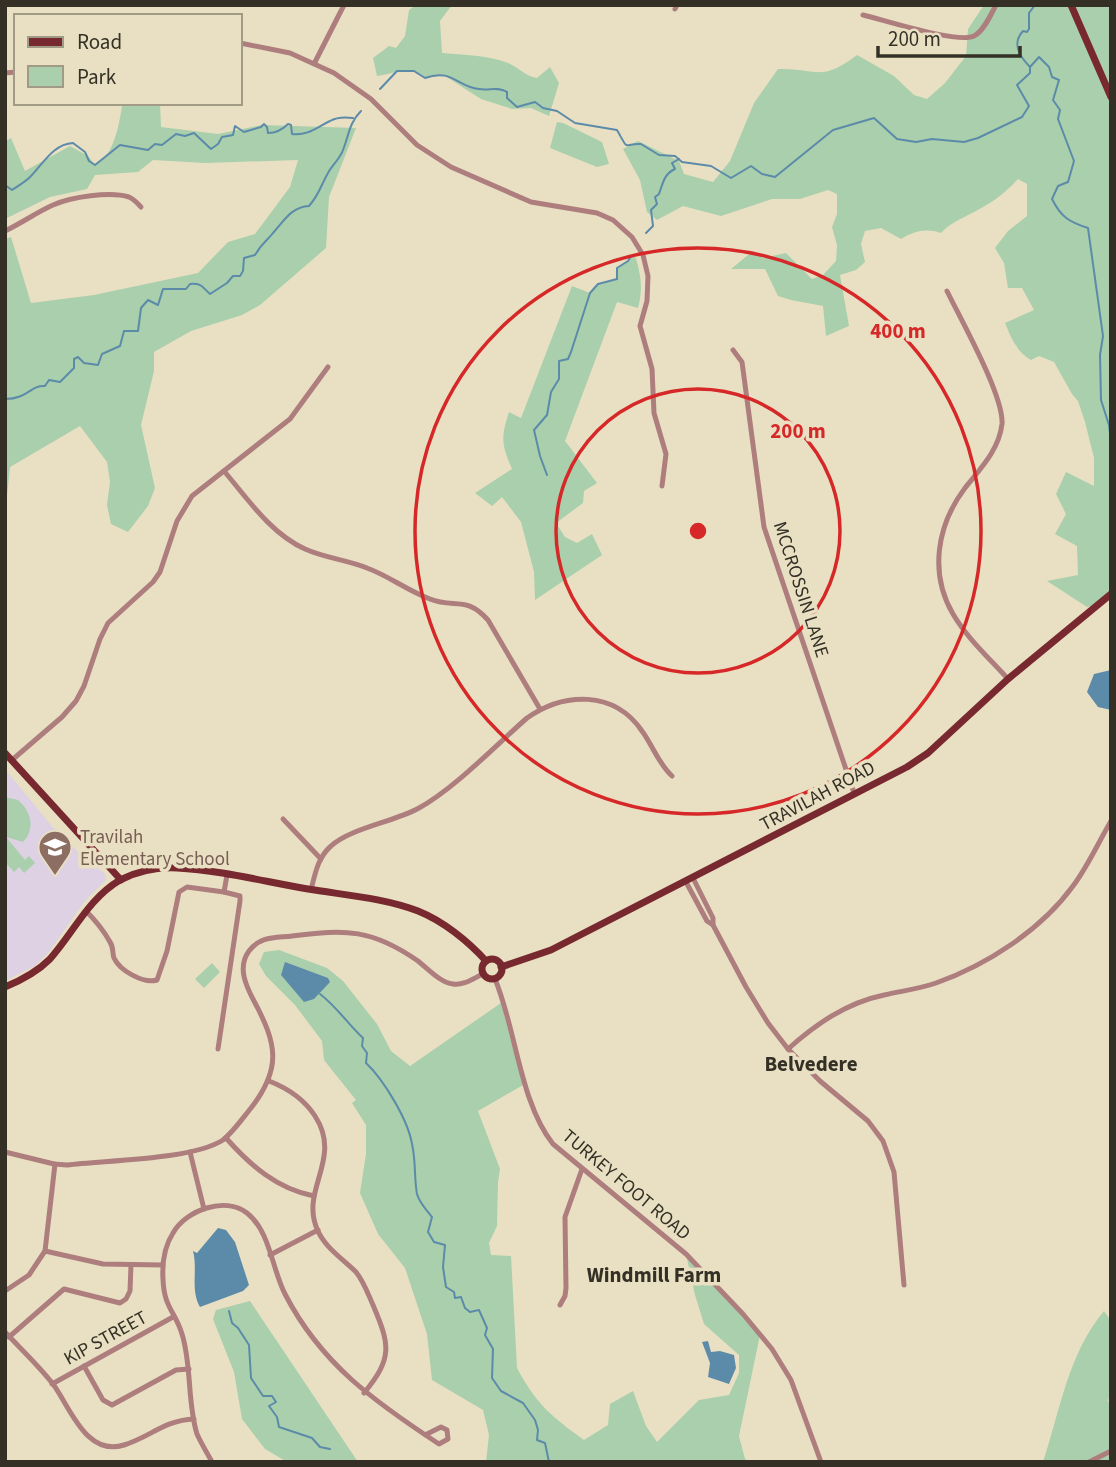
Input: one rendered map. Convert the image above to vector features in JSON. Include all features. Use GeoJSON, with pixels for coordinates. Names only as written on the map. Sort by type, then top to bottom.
{"type":"FeatureCollection","features":[{"type":"Feature","properties":{"kind":"main road"},"geometry":{"type":"LineString","coordinates":[[1071,5],[1111,97]]}},
{"type":"Feature","properties":{"kind":"main road","name":"TRAVILAH ROAD"},"geometry":{"type":"LineString","coordinates":[[501,967],[551,950],[907,766],[928,752],[1008,679],[1111,594]]}},
{"type":"Feature","properties":{"kind":"main road"},"geometry":{"type":"LineString","coordinates":[[5,753],[121,880]]}},
{"type":"Feature","properties":{"kind":"main road"},"geometry":{"type":"LineString","coordinates":[[5,987],[31,974],[51,958],[85,911],[109,888],[121,880],[159,869],[178,868],[227,875],[390,903],[421,912],[436,920],[474,947],[486,961]]}},
{"type":"Feature","properties":{"kind":"main road"},"geometry":{"type":"LineString","coordinates":[[495,960],[501,967],[500,974],[495,979],[488,979],[481,968],[486,961],[495,960]]}},
{"type":"Feature","properties":{"kind":"street"},"geometry":{"type":"LineString","coordinates":[[315,62],[344,5]]}},
{"type":"Feature","properties":{"kind":"street"},"geometry":{"type":"LineString","coordinates":[[863,15],[968,38],[980,32],[996,5]]}},
{"type":"Feature","properties":{"kind":"street"},"geometry":{"type":"LineString","coordinates":[[242,43],[276,48],[315,62],[360,90],[416,144],[441,162],[522,199],[597,213],[620,225],[632,237],[643,255],[648,276],[647,301],[639,326],[652,369],[654,413],[666,454],[662,486]]}},
{"type":"Feature","properties":{"kind":"street"},"geometry":{"type":"LineString","coordinates":[[5,231],[66,200],[119,195],[133,199],[141,207]]}},
{"type":"Feature","properties":{"kind":"street"},"geometry":{"type":"LineString","coordinates":[[947,291],[995,391],[1001,408],[1002,423],[994,450],[958,497],[945,523],[939,549],[939,576],[944,595],[954,615],[1008,679]]}},
{"type":"Feature","properties":{"kind":"street","name":"MCCROSSIN LANE"},"geometry":{"type":"LineString","coordinates":[[733,350],[742,362],[764,527],[855,793]]}},
{"type":"Feature","properties":{"kind":"street"},"geometry":{"type":"LineString","coordinates":[[12,760],[62,717],[76,701],[108,622],[153,582],[160,572],[184,507],[192,496],[290,419],[328,367]]}},
{"type":"Feature","properties":{"kind":"street"},"geometry":{"type":"LineString","coordinates":[[224,471],[258,512],[287,538],[303,548],[367,568],[435,601],[465,604],[480,610],[540,709]]}},
{"type":"Feature","properties":{"kind":"street"},"geometry":{"type":"LineString","coordinates":[[311,890],[327,849],[345,836],[394,820],[421,807],[540,709],[556,702],[572,699],[600,701],[624,712],[643,731],[664,768],[672,776]]}},
{"type":"Feature","properties":{"kind":"street"},"geometry":{"type":"LineString","coordinates":[[283,819],[321,859]]}},
{"type":"Feature","properties":{"kind":"street"},"geometry":{"type":"LineString","coordinates":[[788,1049],[819,1023],[852,1005],[936,984],[976,966],[1021,937],[1050,913],[1073,887],[1111,821]]}},
{"type":"Feature","properties":{"kind":"street"},"geometry":{"type":"LineString","coordinates":[[224,892],[227,875]]}},
{"type":"Feature","properties":{"kind":"street"},"geometry":{"type":"LineString","coordinates":[[690,880],[707,921],[713,925],[768,1023],[788,1049],[820,1081],[868,1121],[883,1141],[894,1172],[904,1285]]}},
{"type":"Feature","properties":{"kind":"street"},"geometry":{"type":"LineString","coordinates":[[85,911],[112,944],[114,958],[122,967],[147,982],[153,982],[157,980],[167,951],[179,892],[187,887],[240,896],[218,1049]]}},
{"type":"Feature","properties":{"kind":"street"},"geometry":{"type":"LineString","coordinates":[[5,1152],[55,1164],[190,1152],[217,1144],[226,1138],[269,1081],[274,1059],[273,1046],[265,1024],[244,979],[243,968],[250,950],[262,940],[323,932],[355,932],[380,938],[393,945],[449,983],[461,984],[483,974]]}},
{"type":"Feature","properties":{"kind":"street","name":"TURKEY FOOT ROAD"},"geometry":{"type":"LineString","coordinates":[[495,979],[539,1123],[553,1144],[692,1260],[772,1349],[791,1380],[821,1462]]}},
{"type":"Feature","properties":{"kind":"street"},"geometry":{"type":"LineString","coordinates":[[269,1081],[295,1094],[309,1107],[326,1139],[325,1154],[314,1196],[317,1230],[331,1250],[362,1280],[383,1332],[386,1352],[383,1367],[364,1393]]}},
{"type":"Feature","properties":{"kind":"street"},"geometry":{"type":"LineString","coordinates":[[226,1138],[271,1179],[295,1192],[314,1196]]}},
{"type":"Feature","properties":{"kind":"street"},"geometry":{"type":"LineString","coordinates":[[190,1152],[204,1209]]}},
{"type":"Feature","properties":{"kind":"street"},"geometry":{"type":"LineString","coordinates":[[5,1291],[29,1275],[45,1251],[55,1164]]}},
{"type":"Feature","properties":{"kind":"street"},"geometry":{"type":"LineString","coordinates":[[560,1305],[566,1288],[565,1217],[582,1169]]}},
{"type":"Feature","properties":{"kind":"street"},"geometry":{"type":"LineString","coordinates":[[212,1462],[198,1435],[189,1369],[181,1332],[164,1296],[162,1265],[173,1232],[183,1222],[204,1209],[224,1205],[237,1207],[249,1214],[261,1228],[285,1294],[307,1331],[327,1357],[364,1393],[425,1435]]}},
{"type":"Feature","properties":{"kind":"street"},"geometry":{"type":"LineString","coordinates":[[270,1255],[317,1230]]}},
{"type":"Feature","properties":{"kind":"street"},"geometry":{"type":"LineString","coordinates":[[45,1251],[103,1264],[162,1265]]}},
{"type":"Feature","properties":{"kind":"street"},"geometry":{"type":"LineString","coordinates":[[131,1265],[130,1291],[120,1303],[64,1289],[7,1335],[52,1384],[80,1430],[102,1444],[123,1446],[178,1419],[194,1419]]}},
{"type":"Feature","properties":{"kind":"street","name":"KIP STREET"},"geometry":{"type":"LineString","coordinates":[[52,1384],[173,1317]]}},
{"type":"Feature","properties":{"kind":"street"},"geometry":{"type":"LineString","coordinates":[[84,1366],[103,1400],[112,1405],[176,1370],[189,1369]]}},
{"type":"Feature","properties":{"kind":"street"},"geometry":{"type":"LineString","coordinates":[[1090,1462],[1111,1451]]}},
{"type":"Feature","properties":{"kind":"shaded area","name":"Travilah Elementary School"},"geometry":{"type":"Polygon","coordinates":[[[5,769],[60,836],[105,874],[106,880],[85,901],[49,952],[35,966],[5,981],[5,769]]]}},
{"type":"Feature","properties":{"kind":"green space"},"geometry":{"type":"Polygon","coordinates":[[[416,5],[452,5],[440,21],[442,53],[500,60],[537,78],[550,67],[559,83],[549,116],[531,108],[512,109],[481,99],[445,76],[432,75],[425,78],[415,72],[406,71],[377,76],[373,58],[389,46],[396,48],[405,36],[409,10],[416,5]]]}},
{"type":"Feature","properties":{"kind":"green space"},"geometry":{"type":"Polygon","coordinates":[[[984,5],[1111,5],[1111,594],[1098,605],[1087,607],[1047,581],[1078,575],[1077,546],[1055,534],[1066,514],[1056,494],[1066,472],[1094,486],[1094,458],[1085,422],[1078,401],[1054,362],[1039,356],[1031,360],[1026,357],[1015,344],[1005,323],[1034,310],[1022,288],[1008,288],[1004,263],[995,248],[1008,231],[1027,216],[1027,184],[1018,179],[995,200],[953,223],[941,233],[920,231],[901,239],[881,228],[865,231],[861,244],[865,262],[856,270],[840,275],[849,326],[826,336],[823,306],[778,296],[765,269],[731,269],[753,251],[763,258],[786,253],[812,279],[823,275],[836,261],[837,245],[832,227],[837,214],[837,194],[828,190],[800,199],[772,199],[721,216],[683,206],[657,220],[647,212],[640,180],[623,149],[638,141],[679,161],[684,174],[713,182],[730,161],[754,103],[778,69],[826,71],[845,64],[857,55],[894,76],[914,95],[927,99],[945,83],[966,56],[968,29],[984,5]]]}},
{"type":"Feature","properties":{"kind":"green space"},"geometry":{"type":"Polygon","coordinates":[[[160,105],[161,127],[218,134],[262,125],[356,128],[329,197],[326,248],[260,305],[242,315],[191,331],[154,352],[154,371],[141,425],[155,488],[148,506],[128,532],[111,524],[107,505],[110,482],[107,462],[80,426],[10,467],[5,515],[5,239],[11,237],[31,303],[94,295],[198,273],[228,242],[255,234],[290,187],[298,160],[205,163],[153,160],[138,172],[95,175],[87,189],[50,197],[5,219],[5,141],[11,138],[25,171],[70,146],[88,156],[95,165],[107,155],[111,147],[122,106],[160,105]]]}},
{"type":"Feature","properties":{"kind":"green space"},"geometry":{"type":"Polygon","coordinates":[[[557,122],[602,142],[609,164],[597,167],[550,148],[557,122]]]}},
{"type":"Feature","properties":{"kind":"green space"},"geometry":{"type":"Polygon","coordinates":[[[631,256],[636,258],[640,277],[638,308],[617,302],[565,441],[597,483],[584,491],[583,503],[556,523],[565,537],[577,543],[592,534],[602,555],[535,600],[534,572],[521,522],[502,497],[492,506],[475,493],[512,469],[503,440],[509,412],[521,418],[572,286],[590,293],[598,284],[616,279],[617,268],[631,256]]]}},
{"type":"Feature","properties":{"kind":"green space"},"geometry":{"type":"Polygon","coordinates":[[[5,797],[18,800],[29,815],[30,832],[23,842],[6,837],[25,860],[29,856],[35,863],[24,873],[19,867],[14,872],[5,862],[5,797]]]}},
{"type":"Feature","properties":{"kind":"green space"},"geometry":{"type":"Polygon","coordinates":[[[279,950],[327,968],[343,981],[377,1024],[391,1051],[410,1066],[501,1003],[523,1085],[478,1111],[500,1169],[497,1226],[489,1243],[491,1255],[511,1256],[517,1368],[546,1409],[584,1440],[608,1425],[610,1404],[633,1391],[646,1426],[657,1442],[699,1400],[729,1395],[739,1373],[739,1355],[704,1324],[686,1254],[760,1335],[739,1436],[745,1459],[751,1462],[486,1462],[489,1435],[483,1410],[432,1380],[427,1334],[405,1268],[378,1234],[360,1193],[366,1154],[366,1125],[352,1103],[356,1100],[324,1060],[322,1041],[295,1005],[266,976],[259,964],[264,952],[279,950]]]}},
{"type":"Feature","properties":{"kind":"green space"},"geometry":{"type":"Polygon","coordinates":[[[212,963],[220,972],[204,988],[195,979],[212,963]]]}},
{"type":"Feature","properties":{"kind":"green space"},"geometry":{"type":"Polygon","coordinates":[[[250,1301],[358,1462],[287,1462],[265,1449],[242,1419],[234,1372],[213,1319],[216,1310],[250,1301]]]}},
{"type":"Feature","properties":{"kind":"green space"},"geometry":{"type":"Polygon","coordinates":[[[1104,1311],[1111,1321],[1111,1390],[1108,1401],[1111,1405],[1111,1462],[1043,1462],[1073,1364],[1104,1311]]]}},
{"type":"Feature","properties":{"kind":"water"},"geometry":{"type":"Polygon","coordinates":[[[1111,670],[1111,710],[1098,707],[1087,692],[1094,674],[1111,670]]]}},
{"type":"Feature","properties":{"kind":"water"},"geometry":{"type":"Polygon","coordinates":[[[285,962],[328,978],[330,982],[314,999],[304,1002],[281,975],[285,962]]]}},
{"type":"Feature","properties":{"kind":"water"},"geometry":{"type":"Polygon","coordinates":[[[218,1228],[226,1230],[235,1242],[249,1285],[243,1291],[200,1307],[195,1293],[193,1251],[197,1253],[218,1228]]]}},
{"type":"Feature","properties":{"kind":"water"},"geometry":{"type":"Polygon","coordinates":[[[708,1341],[711,1352],[720,1351],[734,1355],[736,1368],[729,1384],[708,1377],[710,1363],[702,1342],[708,1341]]]}},
{"type":"Feature","properties":{"kind":"waterway"},"geometry":{"type":"LineString","coordinates":[[380,89],[397,71],[414,71],[425,78],[442,75],[471,88],[503,90],[517,107],[535,102],[543,108],[557,111],[575,123],[617,130],[627,145],[641,144],[659,155],[675,156],[682,162],[711,166],[731,178],[751,166],[762,174],[775,177],[833,130],[874,118],[897,139],[916,142],[932,139],[964,142],[1022,117],[1029,106],[1017,85],[1030,73],[1030,67],[1020,55],[1017,45],[1019,36],[1029,29],[1029,13],[1035,5]]}},
{"type":"Feature","properties":{"kind":"waterway"},"geometry":{"type":"LineString","coordinates":[[1030,67],[1039,57],[1049,67],[1052,77],[1059,80],[1053,100],[1060,110],[1058,119],[1074,161],[1068,182],[1058,186],[1052,199],[1066,218],[1088,228],[1103,336],[1100,355],[1101,400],[1111,442]]}},
{"type":"Feature","properties":{"kind":"waterway"},"geometry":{"type":"LineString","coordinates":[[5,399],[19,397],[45,386],[49,380],[60,382],[74,368],[74,359],[78,357],[84,363],[98,365],[102,354],[120,346],[124,331],[138,331],[141,308],[148,300],[158,305],[163,289],[186,289],[190,284],[197,284],[210,294],[233,276],[240,276],[244,258],[255,255],[284,219],[297,209],[309,206],[318,194],[342,153],[352,125],[361,111]]}},
{"type":"Feature","properties":{"kind":"waterway"},"geometry":{"type":"LineString","coordinates":[[5,185],[12,190],[21,184],[49,155],[66,144],[73,143],[85,152],[89,161],[95,165],[120,145],[148,150],[155,144],[162,145],[176,134],[185,136],[194,133],[211,149],[222,137],[233,135],[235,126],[244,132],[264,124],[268,133],[279,131],[288,124],[291,125],[292,134],[303,134],[336,119],[353,118]]}},
{"type":"Feature","properties":{"kind":"waterway"},"geometry":{"type":"LineString","coordinates":[[646,233],[653,226],[651,210],[657,204],[655,197],[659,194],[666,176],[675,169],[672,163],[679,159]]}},
{"type":"Feature","properties":{"kind":"waterway"},"geometry":{"type":"LineString","coordinates":[[547,475],[534,430],[547,415],[551,392],[559,379],[559,361],[568,359],[590,293],[598,284],[617,279],[617,268],[631,256]]}},
{"type":"Feature","properties":{"kind":"waterway"},"geometry":{"type":"LineString","coordinates":[[320,994],[363,1038],[362,1046],[367,1053],[366,1063],[380,1079],[400,1112],[410,1134],[417,1194],[432,1217],[428,1232],[434,1242],[445,1245],[443,1267],[446,1287],[454,1292],[455,1298],[461,1297],[465,1308],[470,1312],[479,1310],[487,1328],[485,1335],[493,1349],[492,1378],[501,1391],[523,1403],[535,1420],[537,1440],[545,1443],[549,1462]]}},
{"type":"Feature","properties":{"kind":"waterway"},"geometry":{"type":"LineString","coordinates":[[229,1311],[232,1323],[249,1345],[251,1378],[263,1396],[272,1396],[276,1402],[269,1406],[277,1417],[279,1427],[312,1438],[320,1447],[330,1449]]}},
{"type":"Feature","properties":{"kind":"place","name":"Travilah Elementary School"},"geometry":{"type":"Point","coordinates":[55,877]}},
{"type":"Feature","properties":{"kind":"district","name":"Belvedere"},"geometry":{"type":"Point","coordinates":[811,1064]}},
{"type":"Feature","properties":{"kind":"district","name":"Windmill Farm"},"geometry":{"type":"Point","coordinates":[654,1275]}}]}
